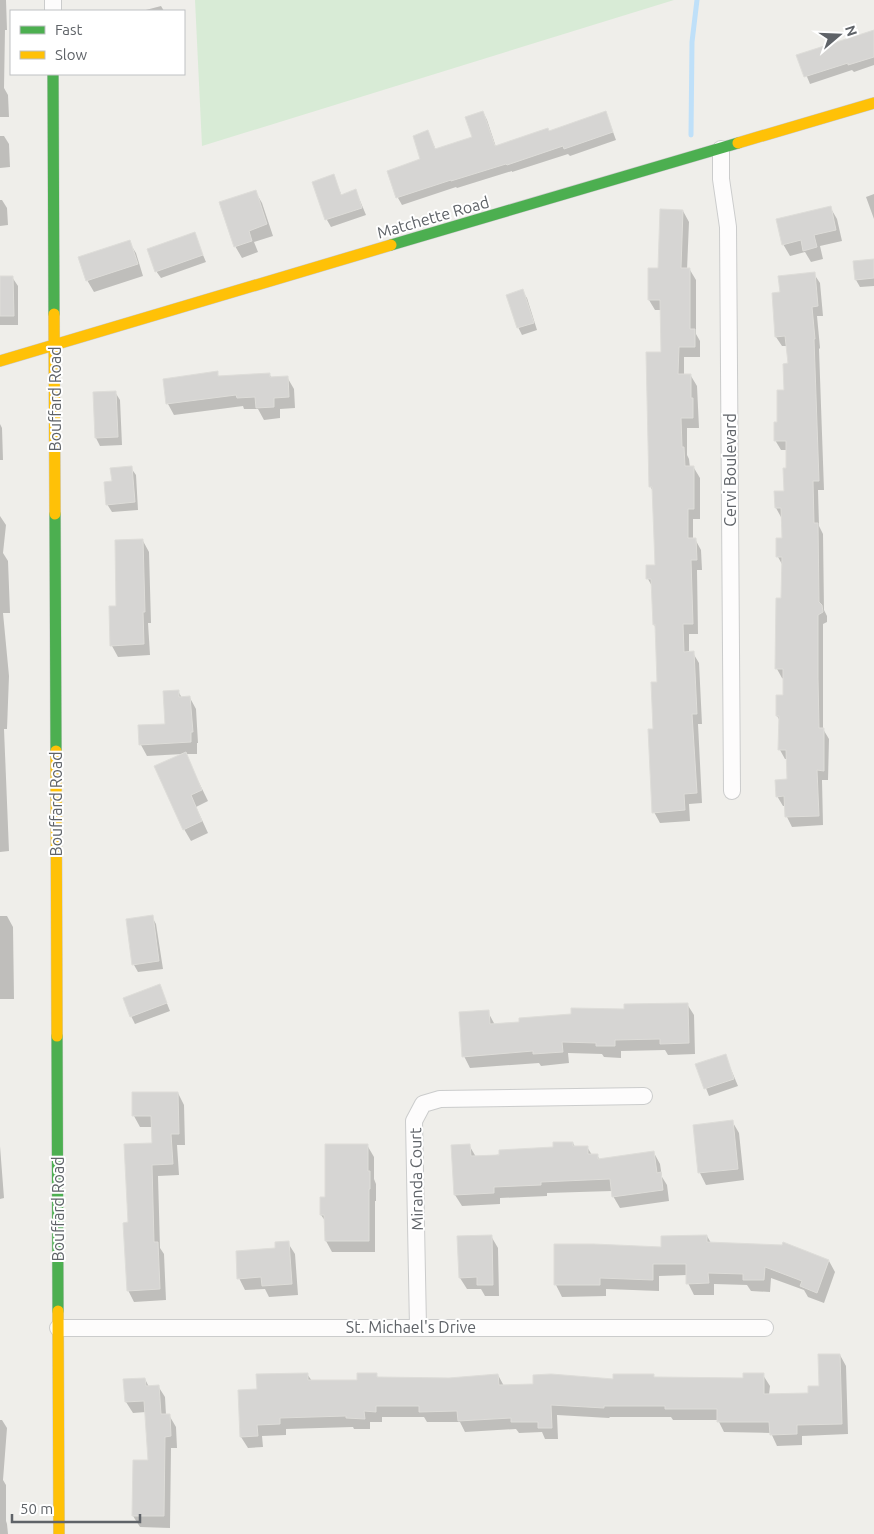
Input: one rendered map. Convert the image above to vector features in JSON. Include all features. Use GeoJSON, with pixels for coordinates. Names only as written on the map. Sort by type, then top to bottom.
{"type":"FeatureCollection","features":[{"type":"Feature","properties":{"kind":"street","name":"Bouffard Road"},"geometry":{"type":"LineString","coordinates":[[53,75],[59,1534]]}},
{"type":"Feature","properties":{"kind":"street","name":"Matchette Road"},"geometry":{"type":"LineString","coordinates":[[0,361],[874,104]]}},
{"type":"Feature","properties":{"kind":"street","name":"Cervi Boulevard"},"geometry":{"type":"LineString","coordinates":[[721,149],[721,179],[728,227],[732,792]]}},
{"type":"Feature","properties":{"kind":"street","name":"Miranda Court"},"geometry":{"type":"LineString","coordinates":[[418,1327],[414,1121],[423,1104],[440,1098],[644,1096]]}},
{"type":"Feature","properties":{"kind":"street","name":"St. Michael's Drive"},"geometry":{"type":"LineString","coordinates":[[58,1328],[765,1328]]}},
{"type":"Feature","properties":{"kind":"green space"},"geometry":{"type":"Polygon","coordinates":[[[195,0],[674,0],[202,146],[195,0]]]}},
{"type":"Feature","properties":{"kind":"building"},"geometry":{"type":"Polygon","coordinates":[[[874,30],[874,57],[804,77],[796,55],[874,30]]]}},
{"type":"Feature","properties":{"kind":"building"},"geometry":{"type":"Polygon","coordinates":[[[483,111],[495,146],[548,128],[549,131],[606,111],[613,132],[564,149],[563,146],[396,198],[387,171],[420,159],[413,136],[428,130],[435,149],[472,137],[465,117],[483,111]]]}},
{"type":"Feature","properties":{"kind":"building"},"geometry":{"type":"Polygon","coordinates":[[[334,174],[341,195],[356,189],[362,208],[325,220],[312,182],[334,174]]]}},
{"type":"Feature","properties":{"kind":"building"},"geometry":{"type":"Polygon","coordinates":[[[256,190],[267,224],[249,231],[252,241],[234,247],[219,202],[256,190]]]}},
{"type":"Feature","properties":{"kind":"building"},"geometry":{"type":"Polygon","coordinates":[[[831,206],[836,230],[814,235],[817,247],[803,251],[801,240],[782,245],[776,219],[831,206]]]}},
{"type":"Feature","properties":{"kind":"building"},"geometry":{"type":"Polygon","coordinates":[[[660,209],[683,210],[681,268],[690,268],[690,329],[695,329],[695,347],[679,347],[678,374],[691,374],[691,398],[693,398],[693,418],[681,418],[685,466],[694,466],[694,509],[688,509],[688,538],[696,538],[697,560],[691,560],[693,624],[683,624],[684,652],[694,651],[697,714],[692,714],[697,793],[684,794],[685,810],[652,813],[648,729],[653,729],[651,682],[657,682],[651,579],[646,579],[646,565],[655,565],[652,487],[649,487],[646,352],[661,352],[660,300],[648,300],[648,268],[658,268],[660,209]]]}},
{"type":"Feature","properties":{"kind":"building"},"geometry":{"type":"Polygon","coordinates":[[[195,232],[203,255],[155,272],[147,249],[195,232]]]}},
{"type":"Feature","properties":{"kind":"building"},"geometry":{"type":"Polygon","coordinates":[[[130,240],[138,264],[86,281],[78,257],[130,240]]]}},
{"type":"Feature","properties":{"kind":"building"},"geometry":{"type":"Polygon","coordinates":[[[874,259],[874,278],[855,280],[853,261],[874,259]]]}},
{"type":"Feature","properties":{"kind":"building"},"geometry":{"type":"Polygon","coordinates":[[[815,272],[818,306],[812,307],[815,339],[819,481],[813,481],[814,523],[818,523],[819,602],[822,605],[823,612],[818,615],[818,678],[819,728],[824,728],[824,771],[817,770],[819,816],[785,817],[784,796],[776,797],[775,780],[787,779],[786,750],[778,750],[779,716],[776,716],[776,695],[783,695],[783,669],[775,669],[776,598],[781,598],[782,557],[776,557],[776,538],[782,538],[781,508],[775,508],[774,491],[784,491],[783,468],[786,468],[786,441],[774,441],[774,422],[777,422],[777,390],[784,390],[783,364],[788,363],[785,336],[775,337],[772,293],[780,292],[778,276],[815,272]]]}},
{"type":"Feature","properties":{"kind":"building"},"geometry":{"type":"Polygon","coordinates":[[[0,276],[13,276],[14,316],[0,316],[0,276]]]}},
{"type":"Feature","properties":{"kind":"building"},"geometry":{"type":"Polygon","coordinates":[[[523,289],[534,323],[517,328],[506,295],[523,289]]]}},
{"type":"Feature","properties":{"kind":"building"},"geometry":{"type":"Polygon","coordinates":[[[218,371],[218,376],[270,373],[270,377],[288,376],[289,397],[274,398],[274,407],[256,408],[255,397],[237,398],[236,395],[166,404],[163,379],[218,371]]]}},
{"type":"Feature","properties":{"kind":"building"},"geometry":{"type":"Polygon","coordinates":[[[116,391],[118,437],[95,438],[93,392],[116,391]]]}},
{"type":"Feature","properties":{"kind":"building"},"geometry":{"type":"Polygon","coordinates":[[[132,466],[135,502],[106,505],[104,482],[112,481],[110,468],[132,466]]]}},
{"type":"Feature","properties":{"kind":"building"},"geometry":{"type":"Polygon","coordinates":[[[143,539],[144,644],[110,646],[109,606],[116,606],[115,540],[143,539]]]}},
{"type":"Feature","properties":{"kind":"building"},"geometry":{"type":"Polygon","coordinates":[[[179,690],[179,697],[190,696],[193,732],[191,732],[191,742],[139,745],[138,725],[165,724],[163,691],[179,690]]]}},
{"type":"Feature","properties":{"kind":"building"},"geometry":{"type":"Polygon","coordinates":[[[186,752],[202,790],[191,795],[202,821],[183,830],[154,766],[186,752]]]}},
{"type":"Feature","properties":{"kind":"building"},"geometry":{"type":"Polygon","coordinates":[[[153,915],[159,961],[132,965],[126,919],[153,915]]]}},
{"type":"Feature","properties":{"kind":"building"},"geometry":{"type":"Polygon","coordinates":[[[160,984],[167,1003],[130,1017],[123,998],[160,984]]]}},
{"type":"Feature","properties":{"kind":"building"},"geometry":{"type":"Polygon","coordinates":[[[688,1003],[689,1043],[660,1044],[660,1039],[615,1040],[615,1046],[596,1046],[596,1043],[562,1042],[563,1052],[533,1054],[533,1051],[462,1057],[459,1012],[489,1010],[490,1024],[519,1022],[519,1018],[571,1014],[571,1008],[624,1009],[624,1004],[688,1003]]]}},
{"type":"Feature","properties":{"kind":"building"},"geometry":{"type":"Polygon","coordinates":[[[726,1054],[734,1079],[704,1089],[695,1064],[726,1054]]]}},
{"type":"Feature","properties":{"kind":"building"},"geometry":{"type":"Polygon","coordinates":[[[132,1092],[178,1092],[179,1134],[171,1134],[173,1164],[152,1165],[154,1242],[158,1242],[160,1289],[127,1291],[123,1223],[128,1222],[124,1144],[152,1143],[151,1116],[132,1116],[132,1092]]]}},
{"type":"Feature","properties":{"kind":"building"},"geometry":{"type":"Polygon","coordinates":[[[733,1120],[738,1169],[698,1173],[693,1125],[733,1120]]]}},
{"type":"Feature","properties":{"kind":"building"},"geometry":{"type":"Polygon","coordinates":[[[553,1142],[573,1142],[573,1146],[588,1146],[588,1154],[598,1154],[598,1159],[654,1151],[657,1173],[661,1172],[663,1190],[612,1197],[610,1179],[541,1182],[541,1185],[494,1187],[494,1193],[454,1195],[451,1145],[470,1144],[471,1156],[499,1155],[499,1150],[553,1147],[553,1142]]]}},
{"type":"Feature","properties":{"kind":"building"},"geometry":{"type":"Polygon","coordinates":[[[325,1144],[368,1144],[368,1171],[370,1171],[369,1241],[325,1241],[324,1215],[320,1215],[320,1197],[325,1197],[325,1144]]]}},
{"type":"Feature","properties":{"kind":"building"},"geometry":{"type":"Polygon","coordinates":[[[492,1235],[493,1285],[477,1285],[477,1277],[459,1278],[457,1236],[492,1235]]]}},
{"type":"Feature","properties":{"kind":"building"},"geometry":{"type":"Polygon","coordinates":[[[707,1235],[707,1242],[782,1245],[783,1242],[829,1260],[817,1293],[800,1286],[802,1281],[765,1267],[764,1280],[743,1280],[743,1274],[708,1273],[709,1283],[686,1284],[686,1264],[653,1264],[653,1280],[600,1278],[600,1285],[554,1285],[554,1244],[661,1247],[661,1236],[707,1235]]]}},
{"type":"Feature","properties":{"kind":"building"},"geometry":{"type":"Polygon","coordinates":[[[289,1241],[292,1284],[262,1286],[261,1277],[237,1279],[236,1251],[275,1248],[275,1242],[289,1241]]]}},
{"type":"Feature","properties":{"kind":"building"},"geometry":{"type":"Polygon","coordinates":[[[818,1354],[840,1354],[842,1424],[797,1425],[797,1434],[770,1435],[769,1422],[717,1422],[717,1409],[665,1409],[665,1406],[604,1406],[604,1408],[551,1405],[552,1428],[538,1428],[538,1422],[511,1422],[511,1418],[458,1421],[457,1411],[419,1412],[419,1406],[376,1406],[376,1412],[364,1411],[365,1419],[346,1418],[346,1416],[280,1418],[280,1424],[257,1425],[258,1436],[240,1437],[238,1390],[257,1389],[256,1374],[308,1373],[308,1380],[357,1380],[357,1373],[377,1373],[377,1377],[449,1378],[498,1374],[499,1385],[533,1384],[533,1375],[551,1374],[613,1379],[613,1374],[654,1374],[654,1377],[743,1378],[743,1373],[764,1373],[764,1394],[808,1393],[808,1386],[819,1386],[818,1354]]]}},
{"type":"Feature","properties":{"kind":"building"},"geometry":{"type":"Polygon","coordinates":[[[145,1378],[146,1386],[159,1385],[161,1414],[170,1414],[171,1436],[165,1437],[164,1516],[132,1516],[133,1460],[148,1460],[144,1401],[125,1402],[123,1379],[145,1378]]]}},
{"type":"Feature","properties":{"kind":"waterway"},"geometry":{"type":"LineString","coordinates":[[691,135],[692,42],[697,0]]}},
{"type":"Feature","properties":{"kind":"traffic: fast"},"geometry":{"type":"LineString","coordinates":[[53,75],[54,314]]}},
{"type":"Feature","properties":{"kind":"traffic: fast"},"geometry":{"type":"LineString","coordinates":[[391,245],[738,143]]}},
{"type":"Feature","properties":{"kind":"traffic: fast"},"geometry":{"type":"LineString","coordinates":[[55,514],[56,751]]}},
{"type":"Feature","properties":{"kind":"traffic: fast"},"geometry":{"type":"LineString","coordinates":[[57,1036],[58,1311]]}},
{"type":"Feature","properties":{"kind":"traffic: slow"},"geometry":{"type":"LineString","coordinates":[[738,143],[874,103]]}},
{"type":"Feature","properties":{"kind":"traffic: slow"},"geometry":{"type":"LineString","coordinates":[[0,361],[391,245]]}},
{"type":"Feature","properties":{"kind":"traffic: slow"},"geometry":{"type":"LineString","coordinates":[[54,314],[55,514]]}},
{"type":"Feature","properties":{"kind":"traffic: slow"},"geometry":{"type":"LineString","coordinates":[[56,751],[57,1036]]}},
{"type":"Feature","properties":{"kind":"traffic: slow"},"geometry":{"type":"LineString","coordinates":[[58,1311],[59,1534]]}}]}
